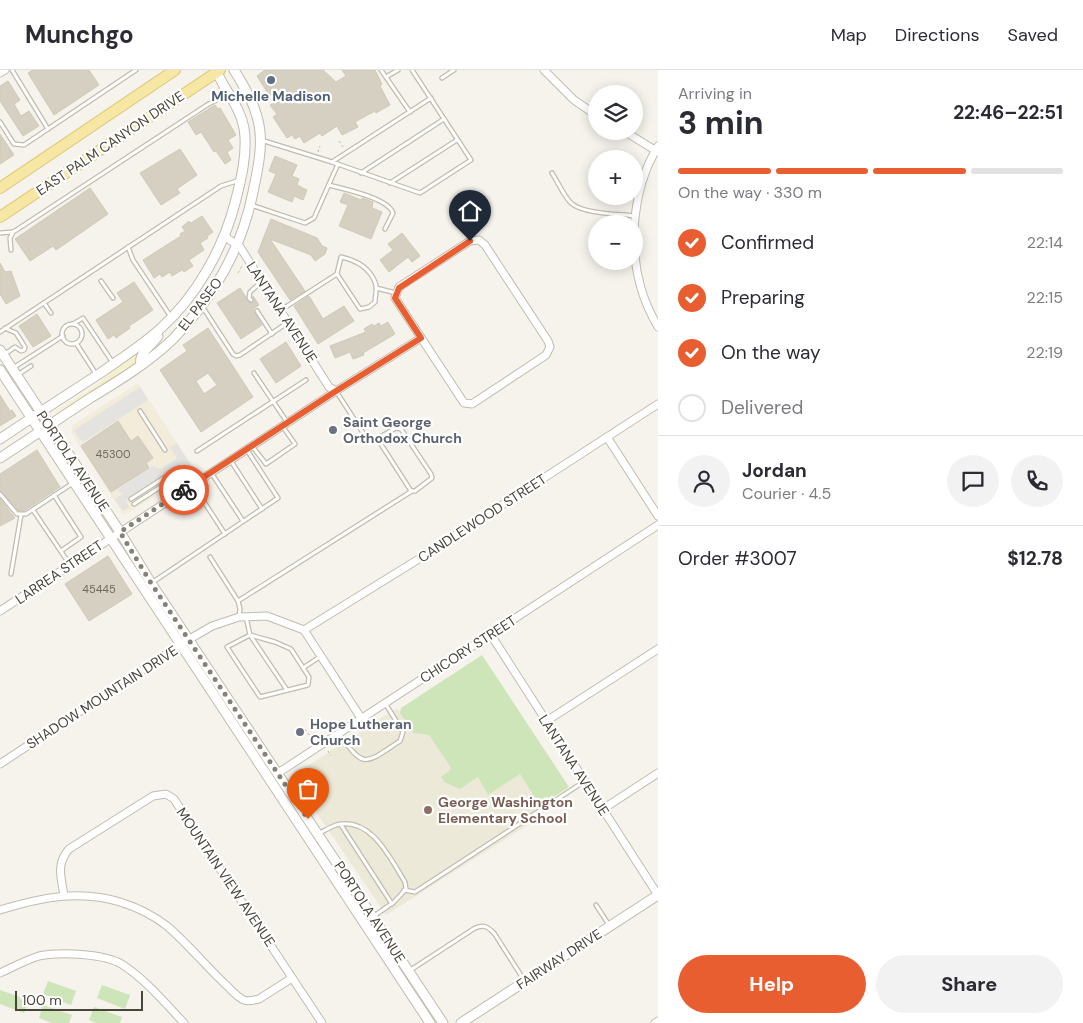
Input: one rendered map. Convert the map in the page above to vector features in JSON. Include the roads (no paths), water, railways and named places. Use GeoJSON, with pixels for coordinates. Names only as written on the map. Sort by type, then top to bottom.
{"type":"FeatureCollection","features":[{"type":"Feature","properties":{"kind":"main road","name":"EAST PALM CANYON DRIVE"},"geometry":{"type":"LineString","coordinates":[[0,188],[175,70]]}},
{"type":"Feature","properties":{"kind":"main road","name":"EAST PALM CANYON DRIVE"},"geometry":{"type":"LineString","coordinates":[[0,216],[218,71]]}},
{"type":"Feature","properties":{"kind":"street"},"geometry":{"type":"LineString","coordinates":[[0,73],[5,70]]}},
{"type":"Feature","properties":{"kind":"street","name":"EL PASEO"},"geometry":{"type":"LineString","coordinates":[[0,458],[140,365],[171,340],[202,306],[225,270],[251,205],[262,140],[253,102],[234,70]]}},
{"type":"Feature","properties":{"kind":"street"},"geometry":{"type":"LineString","coordinates":[[544,70],[574,100],[588,109]]}},
{"type":"Feature","properties":{"kind":"street","name":"EL PASEO"},"geometry":{"type":"LineString","coordinates":[[0,438],[35,417],[161,329],[172,318],[196,286],[211,262],[224,236],[234,208],[244,151],[244,129],[239,111],[218,71]]}},
{"type":"Feature","properties":{"kind":"street"},"geometry":{"type":"LineString","coordinates":[[636,215],[643,182],[651,158],[657,149],[640,140]]}},
{"type":"Feature","properties":{"kind":"street","name":"LANTANA AVENUE"},"geometry":{"type":"LineString","coordinates":[[224,236],[237,244],[330,387],[336,391]]}},
{"type":"Feature","properties":{"kind":"street"},"geometry":{"type":"LineString","coordinates":[[479,240],[485,245],[548,340],[550,347],[546,355],[472,404],[464,403],[395,298],[396,293],[399,288],[470,241],[479,240]]}},
{"type":"Feature","properties":{"kind":"street"},"geometry":{"type":"LineString","coordinates":[[637,270],[645,301],[658,327]]}},
{"type":"Feature","properties":{"kind":"street"},"geometry":{"type":"LineString","coordinates":[[140,365],[142,353],[156,340],[161,329]]}},
{"type":"Feature","properties":{"kind":"street","name":"LARREA STREET"},"geometry":{"type":"LineString","coordinates":[[0,611],[249,447],[421,338]]}},
{"type":"Feature","properties":{"kind":"street","name":"PORTOLA AVENUE"},"geometry":{"type":"LineString","coordinates":[[1,354],[14,372],[35,417],[82,474],[120,532],[185,642],[430,1023]]}},
{"type":"Feature","properties":{"kind":"street"},"geometry":{"type":"LineString","coordinates":[[1,369],[7,372],[14,372]]}},
{"type":"Feature","properties":{"kind":"street"},"geometry":{"type":"LineString","coordinates":[[1,369],[13,380],[35,417]]}},
{"type":"Feature","properties":{"kind":"street","name":"CANDLEWOOD STREET"},"geometry":{"type":"LineString","coordinates":[[304,630],[422,557],[658,404]]}},
{"type":"Feature","properties":{"kind":"street","name":"PORTOLA AVENUE"},"geometry":{"type":"LineString","coordinates":[[45,427],[74,482],[111,538],[278,773],[443,1023]]}},
{"type":"Feature","properties":{"kind":"street"},"geometry":{"type":"LineString","coordinates":[[607,437],[658,516]]}},
{"type":"Feature","properties":{"kind":"street","name":"CHICORY STREET"},"geometry":{"type":"LineString","coordinates":[[278,773],[658,525]]}},
{"type":"Feature","properties":{"kind":"street","name":"SHADOW MOUNTAIN DRIVE"},"geometry":{"type":"LineString","coordinates":[[0,764],[212,626],[243,617],[266,616],[304,630]]}},
{"type":"Feature","properties":{"kind":"street"},"geometry":{"type":"LineString","coordinates":[[304,630],[361,718]]}},
{"type":"Feature","properties":{"kind":"street","name":"LANTANA AVENUE"},"geometry":{"type":"LineString","coordinates":[[490,635],[658,895]]}},
{"type":"Feature","properties":{"kind":"street"},"geometry":{"type":"LineString","coordinates":[[545,722],[658,649]]}},
{"type":"Feature","properties":{"kind":"street"},"geometry":{"type":"LineString","coordinates":[[602,809],[658,773]]}},
{"type":"Feature","properties":{"kind":"street","name":"MOUNTAIN VIEW AVENUE"},"geometry":{"type":"LineString","coordinates":[[64,895],[60,866],[62,857],[69,849],[153,796],[166,794],[174,799],[322,1023]]}},
{"type":"Feature","properties":{"kind":"street"},"geometry":{"type":"LineString","coordinates":[[0,910],[17,904],[64,895],[94,896],[120,902],[146,912],[167,926],[244,1000],[252,1001],[259,999],[292,978]]}},
{"type":"Feature","properties":{"kind":"street","name":"FAIRWAY DRIVE"},"geometry":{"type":"LineString","coordinates":[[461,1023],[658,895]]}},
{"type":"Feature","properties":{"kind":"street"},"geometry":{"type":"LineString","coordinates":[[0,973],[40,956],[89,954],[101,956],[114,960],[130,970],[184,1023]]}},
{"type":"Feature","properties":{"kind":"lane"},"geometry":{"type":"LineString","coordinates":[[12,70],[48,128]]}},
{"type":"Feature","properties":{"kind":"lane"},"geometry":{"type":"LineString","coordinates":[[0,122],[14,144],[24,145],[136,70]]}},
{"type":"Feature","properties":{"kind":"lane"},"geometry":{"type":"LineString","coordinates":[[381,70],[410,112]]}},
{"type":"Feature","properties":{"kind":"lane"},"geometry":{"type":"LineString","coordinates":[[386,77],[398,70]]}},
{"type":"Feature","properties":{"kind":"lane"},"geometry":{"type":"LineString","coordinates":[[262,140],[420,193],[471,160],[412,70]]}},
{"type":"Feature","properties":{"kind":"lane"},"geometry":{"type":"LineString","coordinates":[[442,78],[454,70]]}},
{"type":"Feature","properties":{"kind":"lane"},"geometry":{"type":"LineString","coordinates":[[11,250],[10,238],[13,232],[207,105],[218,99],[231,97]]}},
{"type":"Feature","properties":{"kind":"lane"},"geometry":{"type":"LineString","coordinates":[[332,162],[431,98]]}},
{"type":"Feature","properties":{"kind":"lane"},"geometry":{"type":"LineString","coordinates":[[361,173],[444,119]]}},
{"type":"Feature","properties":{"kind":"lane"},"geometry":{"type":"LineString","coordinates":[[390,183],[457,140]]}},
{"type":"Feature","properties":{"kind":"lane"},"geometry":{"type":"LineString","coordinates":[[251,205],[305,223],[314,218],[338,164]]}},
{"type":"Feature","properties":{"kind":"lane"},"geometry":{"type":"LineString","coordinates":[[552,173],[569,200],[578,208],[628,215]]}},
{"type":"Feature","properties":{"kind":"lane"},"geometry":{"type":"LineString","coordinates":[[0,332],[221,186],[240,180]]}},
{"type":"Feature","properties":{"kind":"lane"},"geometry":{"type":"LineString","coordinates":[[329,185],[378,200],[388,205],[393,213],[385,229]]}},
{"type":"Feature","properties":{"kind":"lane"},"geometry":{"type":"LineString","coordinates":[[0,232],[13,232]]}},
{"type":"Feature","properties":{"kind":"lane"},"geometry":{"type":"LineString","coordinates":[[128,247],[133,260],[172,318]]}},
{"type":"Feature","properties":{"kind":"lane"},"geometry":{"type":"LineString","coordinates":[[340,257],[355,260],[368,272],[375,282],[375,302],[369,307],[360,309],[337,274],[340,257]]}},
{"type":"Feature","properties":{"kind":"lane"},"geometry":{"type":"LineString","coordinates":[[281,311],[337,274]]}},
{"type":"Feature","properties":{"kind":"lane"},"geometry":{"type":"LineString","coordinates":[[101,281],[113,298]]}},
{"type":"Feature","properties":{"kind":"lane"},"geometry":{"type":"LineString","coordinates":[[251,300],[249,298],[250,292],[262,282]]}},
{"type":"Feature","properties":{"kind":"lane"},"geometry":{"type":"LineString","coordinates":[[376,288],[396,293]]}},
{"type":"Feature","properties":{"kind":"lane"},"geometry":{"type":"LineString","coordinates":[[44,303],[51,313]]}},
{"type":"Feature","properties":{"kind":"lane"},"geometry":{"type":"LineString","coordinates":[[202,306],[236,356],[288,323]]}},
{"type":"Feature","properties":{"kind":"lane"},"geometry":{"type":"LineString","coordinates":[[257,312],[272,334]]}},
{"type":"Feature","properties":{"kind":"lane"},"geometry":{"type":"LineString","coordinates":[[73,324],[79,327],[82,332],[81,338],[76,343],[66,343],[63,336],[64,328],[83,318],[113,364]]}},
{"type":"Feature","properties":{"kind":"lane"},"geometry":{"type":"LineString","coordinates":[[1,354],[15,347],[21,351],[25,347],[16,333],[5,328]]}},
{"type":"Feature","properties":{"kind":"lane"},"geometry":{"type":"LineString","coordinates":[[14,372],[63,336]]}},
{"type":"Feature","properties":{"kind":"lane"},"geometry":{"type":"LineString","coordinates":[[76,343],[97,375]]}},
{"type":"Feature","properties":{"kind":"lane"},"geometry":{"type":"LineString","coordinates":[[14,372],[30,366]]}},
{"type":"Feature","properties":{"kind":"lane"},"geometry":{"type":"LineString","coordinates":[[249,447],[266,464],[295,444],[274,402],[254,373]]}},
{"type":"Feature","properties":{"kind":"lane"},"geometry":{"type":"LineString","coordinates":[[197,451],[306,380]]}},
{"type":"Feature","properties":{"kind":"lane"},"geometry":{"type":"LineString","coordinates":[[238,601],[412,491],[415,491],[432,478],[401,429],[396,428],[373,441],[367,439],[336,391]]}},
{"type":"Feature","properties":{"kind":"lane"},"geometry":{"type":"LineString","coordinates":[[140,411],[165,450]]}},
{"type":"Feature","properties":{"kind":"lane"},"geometry":{"type":"LineString","coordinates":[[377,438],[412,491]]}},
{"type":"Feature","properties":{"kind":"lane"},"geometry":{"type":"LineString","coordinates":[[151,583],[278,498],[249,447]]}},
{"type":"Feature","properties":{"kind":"lane"},"geometry":{"type":"LineString","coordinates":[[230,460],[262,509]]}},
{"type":"Feature","properties":{"kind":"lane"},"geometry":{"type":"LineString","coordinates":[[131,499],[179,468]]}},
{"type":"Feature","properties":{"kind":"lane"},"geometry":{"type":"LineString","coordinates":[[211,472],[243,521]]}},
{"type":"Feature","properties":{"kind":"lane"},"geometry":{"type":"LineString","coordinates":[[134,504],[182,473]]}},
{"type":"Feature","properties":{"kind":"lane"},"geometry":{"type":"LineString","coordinates":[[0,494],[17,514],[22,515],[33,510],[74,482],[82,474]]}},
{"type":"Feature","properties":{"kind":"lane"},"geometry":{"type":"LineString","coordinates":[[193,484],[224,534]]}},
{"type":"Feature","properties":{"kind":"lane"},"geometry":{"type":"LineString","coordinates":[[54,495],[81,537],[61,551]]}},
{"type":"Feature","properties":{"kind":"lane"},"geometry":{"type":"LineString","coordinates":[[33,510],[70,565]]}},
{"type":"Feature","properties":{"kind":"lane"},"geometry":{"type":"LineString","coordinates":[[11,574],[22,515]]}},
{"type":"Feature","properties":{"kind":"lane"},"geometry":{"type":"LineString","coordinates":[[210,557],[238,601],[250,635],[287,690]]}},
{"type":"Feature","properties":{"kind":"lane"},"geometry":{"type":"LineString","coordinates":[[250,635],[291,649],[309,677],[308,685],[260,697],[227,647],[250,635]]}},
{"type":"Feature","properties":{"kind":"lane"},"geometry":{"type":"LineString","coordinates":[[303,668],[321,656]]}},
{"type":"Feature","properties":{"kind":"lane"},"geometry":{"type":"LineString","coordinates":[[339,733],[356,756],[366,760],[374,758],[400,742],[403,732],[385,703]]}},
{"type":"Feature","properties":{"kind":"lane"},"geometry":{"type":"LineString","coordinates":[[404,890],[415,892],[585,781]]}},
{"type":"Feature","properties":{"kind":"lane"},"geometry":{"type":"LineString","coordinates":[[318,834],[335,825],[348,824],[361,827],[378,840],[405,882],[406,889],[392,904],[373,917]]}},
{"type":"Feature","properties":{"kind":"lane"},"geometry":{"type":"LineString","coordinates":[[340,825],[392,904]]}},
{"type":"Feature","properties":{"kind":"lane"},"geometry":{"type":"LineString","coordinates":[[596,905],[610,926]]}},
{"type":"Feature","properties":{"kind":"lane"},"geometry":{"type":"LineString","coordinates":[[409,972],[475,928],[484,926],[494,933],[525,981]]}},
{"type":"Feature","properties":{"kind":"place","name":"Michelle Madison"},"geometry":{"type":"Point","coordinates":[271,80]}},
{"type":"Feature","properties":{"kind":"place","name":"Saint George Orthodox Church"},"geometry":{"type":"Point","coordinates":[333,430]}},
{"type":"Feature","properties":{"kind":"place","name":"Hope Lutheran Church"},"geometry":{"type":"Point","coordinates":[300,732]}},
{"type":"Feature","properties":{"kind":"place","name":"George Washington Elementary School"},"geometry":{"type":"Point","coordinates":[428,810]}}]}
